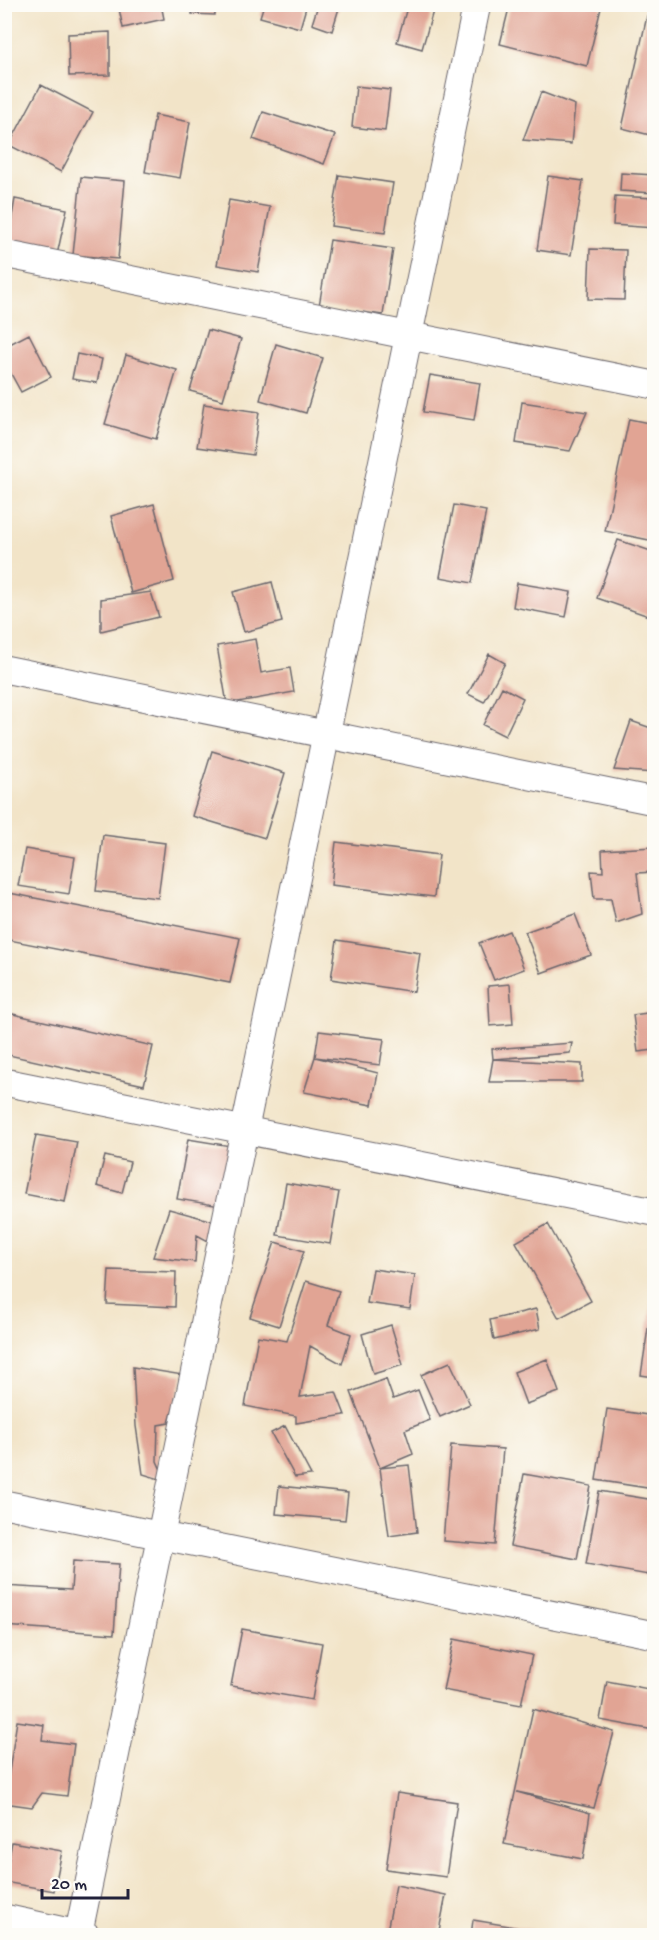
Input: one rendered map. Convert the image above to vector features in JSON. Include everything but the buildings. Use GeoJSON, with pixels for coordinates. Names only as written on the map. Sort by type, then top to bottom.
{"type":"FeatureCollection","features":[{"type":"Feature","properties":{"kind":"street"},"geometry":{"type":"LineString","coordinates":[[4,1918],[81,1935],[244,1130],[477,4]]}},
{"type":"Feature","properties":{"kind":"street"},"geometry":{"type":"LineString","coordinates":[[4,254],[654,385]]}},
{"type":"Feature","properties":{"kind":"street"},"geometry":{"type":"LineString","coordinates":[[4,669],[654,801]]}},
{"type":"Feature","properties":{"kind":"street"},"geometry":{"type":"LineString","coordinates":[[4,1082],[654,1212]]}},
{"type":"Feature","properties":{"kind":"street"},"geometry":{"type":"LineString","coordinates":[[4,1503],[654,1635]]}}]}
